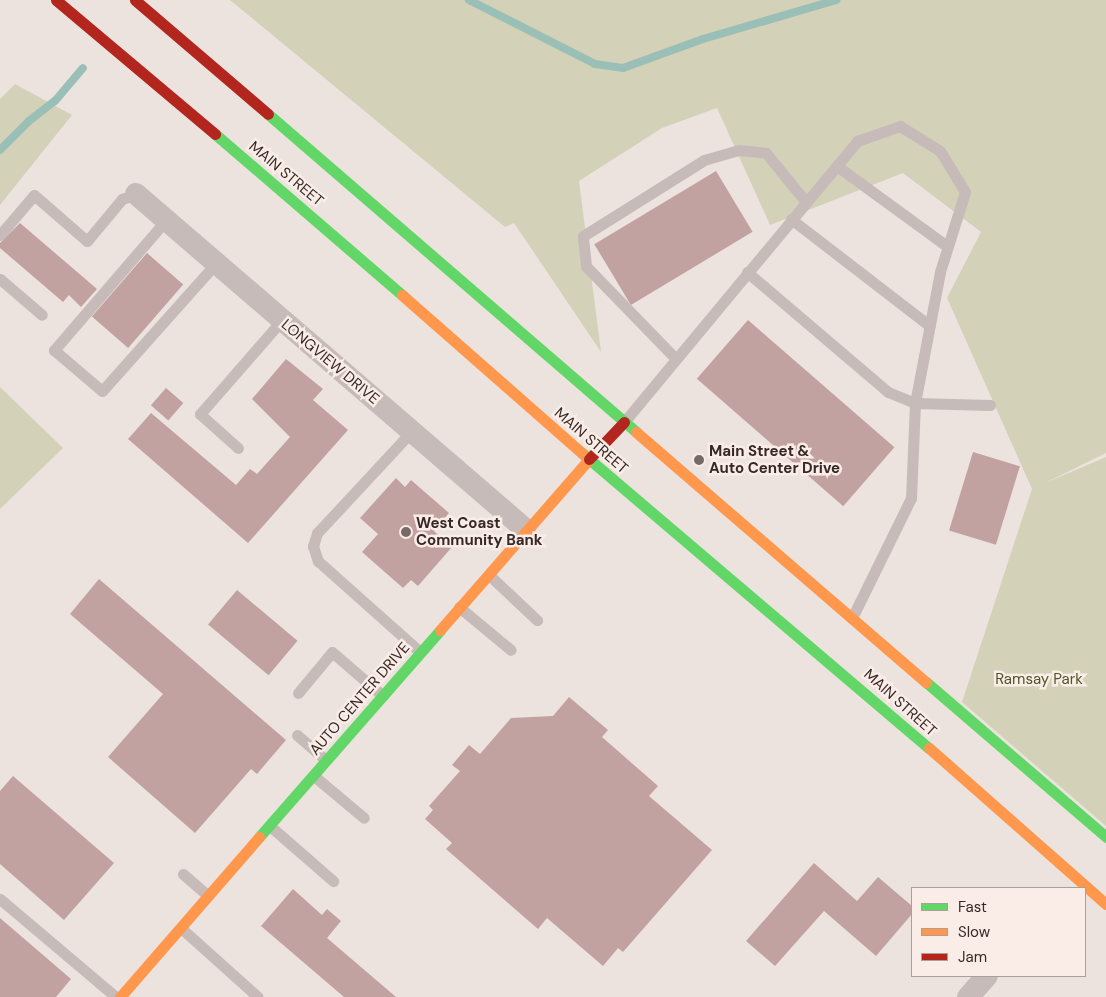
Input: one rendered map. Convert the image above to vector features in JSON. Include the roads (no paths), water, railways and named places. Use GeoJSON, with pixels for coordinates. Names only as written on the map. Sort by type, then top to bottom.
{"type":"FeatureCollection","features":[{"type":"Feature","properties":{"kind":"main road","name":"MAIN STREET"},"geometry":{"type":"LineString","coordinates":[[56,0],[334,235],[589,459],[852,680],[1069,883]]}},
{"type":"Feature","properties":{"kind":"main road"},"geometry":{"type":"LineString","coordinates":[[135,0],[1106,837]]}},
{"type":"Feature","properties":{"kind":"main road","name":"AUTO CENTER DRIVE"},"geometry":{"type":"LineString","coordinates":[[120,997],[383,696],[525,529],[624,422]]}},
{"type":"Feature","properties":{"kind":"main road","name":"MAIN STREET"},"geometry":{"type":"LineString","coordinates":[[1086,893],[1106,904]]}},
{"type":"Feature","properties":{"kind":"street","name":"LONGVIEW DRIVE"},"geometry":{"type":"LineString","coordinates":[[136,194],[281,321],[525,529]]}},
{"type":"Feature","properties":{"kind":"street"},"geometry":{"type":"LineString","coordinates":[[968,997],[986,977]]}},
{"type":"Feature","properties":{"kind":"lane"},"geometry":{"type":"LineString","coordinates":[[624,422],[675,358],[857,141],[900,126],[940,151],[965,192],[948,247],[915,402],[911,498],[852,618]]}},
{"type":"Feature","properties":{"kind":"lane"},"geometry":{"type":"LineString","coordinates":[[675,358],[586,266],[583,236],[704,160],[739,150],[766,153],[806,202]]}},
{"type":"Feature","properties":{"kind":"lane"},"geometry":{"type":"LineString","coordinates":[[837,166],[948,247]]}},
{"type":"Feature","properties":{"kind":"lane"},"geometry":{"type":"LineString","coordinates":[[0,235],[34,195],[87,240],[122,199],[136,194]]}},
{"type":"Feature","properties":{"kind":"lane"},"geometry":{"type":"LineString","coordinates":[[791,219],[930,326]]}},
{"type":"Feature","properties":{"kind":"lane"},"geometry":{"type":"LineString","coordinates":[[166,220],[54,350],[102,392],[215,264]]}},
{"type":"Feature","properties":{"kind":"lane"},"geometry":{"type":"LineString","coordinates":[[747,272],[888,392],[915,402],[990,405]]}},
{"type":"Feature","properties":{"kind":"lane"},"geometry":{"type":"LineString","coordinates":[[0,279],[42,315]]}},
{"type":"Feature","properties":{"kind":"lane"},"geometry":{"type":"LineString","coordinates":[[238,448],[200,414],[281,321]]}},
{"type":"Feature","properties":{"kind":"lane"},"geometry":{"type":"LineString","coordinates":[[411,432],[317,533],[313,546],[318,561],[420,652]]}},
{"type":"Feature","properties":{"kind":"lane"},"geometry":{"type":"LineString","coordinates":[[488,573],[537,620]]}},
{"type":"Feature","properties":{"kind":"lane"},"geometry":{"type":"LineString","coordinates":[[459,607],[511,650]]}},
{"type":"Feature","properties":{"kind":"lane"},"geometry":{"type":"LineString","coordinates":[[298,693],[332,652],[383,696]]}},
{"type":"Feature","properties":{"kind":"lane"},"geometry":{"type":"LineString","coordinates":[[297,736],[326,760]]}},
{"type":"Feature","properties":{"kind":"lane"},"geometry":{"type":"LineString","coordinates":[[313,775],[364,818]]}},
{"type":"Feature","properties":{"kind":"lane"},"geometry":{"type":"LineString","coordinates":[[270,826],[333,881]]}},
{"type":"Feature","properties":{"kind":"lane"},"geometry":{"type":"LineString","coordinates":[[183,874],[209,896]]}},
{"type":"Feature","properties":{"kind":"lane"},"geometry":{"type":"LineString","coordinates":[[0,899],[116,997]]}},
{"type":"Feature","properties":{"kind":"lane"},"geometry":{"type":"LineString","coordinates":[[180,928],[258,997]]}},
{"type":"Feature","properties":{"kind":"waterway"},"geometry":{"type":"LineString","coordinates":[[469,0],[595,64],[623,68],[703,39],[836,0]]}},
{"type":"Feature","properties":{"kind":"waterway"},"geometry":{"type":"LineString","coordinates":[[0,150],[29,121],[55,101],[83,68]]}},
{"type":"Feature","properties":{"kind":"place","name":"Main Street & Auto Center Drive"},"geometry":{"type":"Point","coordinates":[699,460]}},
{"type":"Feature","properties":{"kind":"place","name":"West Coast Community Bank"},"geometry":{"type":"Point","coordinates":[406,532]}},
{"type":"Feature","properties":{"kind":"park label","name":"Ramsay Park"},"geometry":{"type":"Point","coordinates":[1039,680]}}]}
